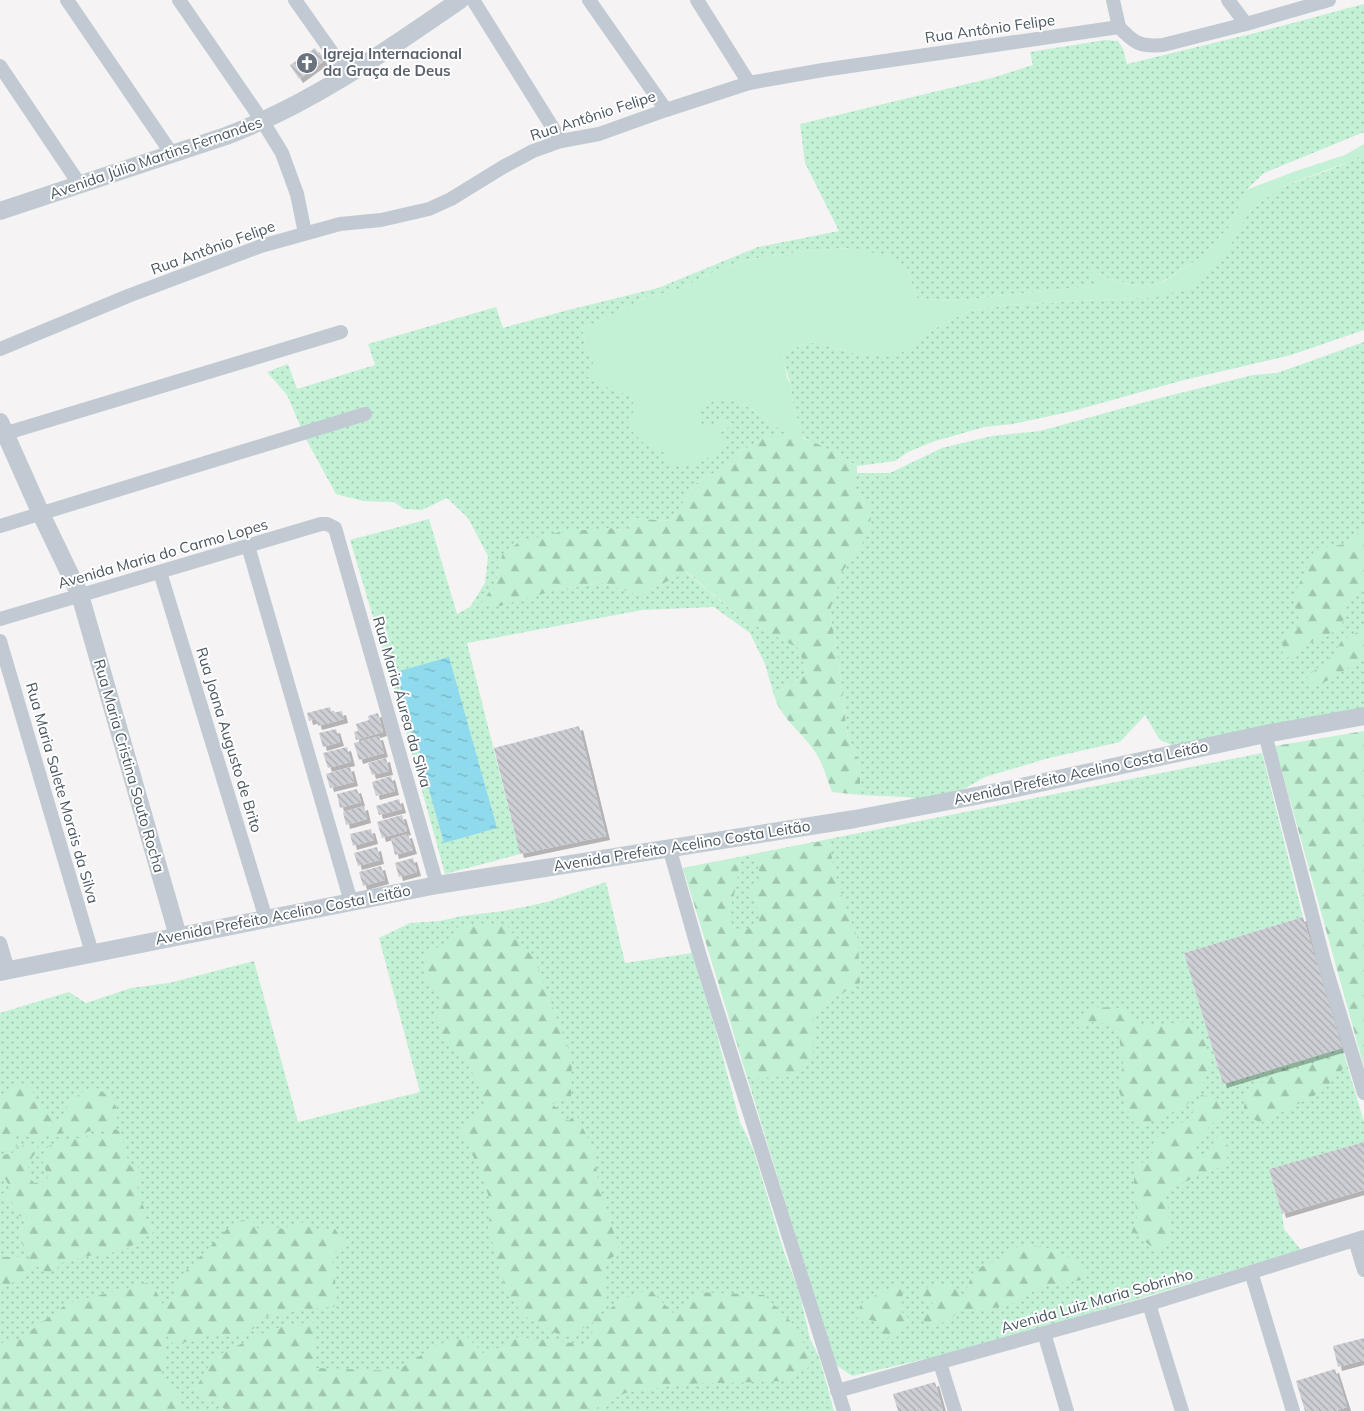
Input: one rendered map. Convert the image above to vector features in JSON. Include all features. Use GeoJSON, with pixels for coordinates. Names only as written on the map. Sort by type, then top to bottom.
{"type":"FeatureCollection","features":[{"type":"Feature","properties":{"kind":"street"},"geometry":{"type":"LineString","coordinates":[[67,0],[172,154]]}},
{"type":"Feature","properties":{"kind":"street"},"geometry":{"type":"LineString","coordinates":[[179,0],[263,122],[282,153],[297,194],[305,233]]}},
{"type":"Feature","properties":{"kind":"street"},"geometry":{"type":"LineString","coordinates":[[295,0],[348,75]]}},
{"type":"Feature","properties":{"kind":"street"},"geometry":{"type":"LineString","coordinates":[[473,0],[561,141]]}},
{"type":"Feature","properties":{"kind":"street"},"geometry":{"type":"LineString","coordinates":[[589,0],[666,110]]}},
{"type":"Feature","properties":{"kind":"street"},"geometry":{"type":"LineString","coordinates":[[697,0],[749,83]]}},
{"type":"Feature","properties":{"kind":"street"},"geometry":{"type":"LineString","coordinates":[[1113,0],[1119,27],[1130,39],[1139,44],[1149,46],[1162,45],[1246,24],[1324,1]]}},
{"type":"Feature","properties":{"kind":"street"},"geometry":{"type":"LineString","coordinates":[[1228,0],[1246,24]]}},
{"type":"Feature","properties":{"kind":"street","name":"Avenida Júlio Martins Fernandes"},"geometry":{"type":"LineString","coordinates":[[0,211],[263,122],[348,75],[456,1]]}},
{"type":"Feature","properties":{"kind":"street","name":"Rua Antônio Felipe"},"geometry":{"type":"LineString","coordinates":[[0,349],[136,293],[261,246],[340,224],[382,220],[429,209],[451,199],[533,151],[561,141],[599,134],[749,83],[823,70],[1119,27]]}},
{"type":"Feature","properties":{"kind":"street"},"geometry":{"type":"LineString","coordinates":[[0,66],[80,185]]}},
{"type":"Feature","properties":{"kind":"street"},"geometry":{"type":"LineString","coordinates":[[2,430],[341,332]]}},
{"type":"Feature","properties":{"kind":"street"},"geometry":{"type":"LineString","coordinates":[[0,526],[365,414]]}},
{"type":"Feature","properties":{"kind":"street","name":"Rua Maria Cristina Souto Rocha"},"geometry":{"type":"LineString","coordinates":[[2,430],[80,595],[178,936]]}},
{"type":"Feature","properties":{"kind":"street","name":"Avenida Maria do Carmo Lopes"},"geometry":{"type":"LineString","coordinates":[[0,619],[321,524],[327,524],[334,528]]}},
{"type":"Feature","properties":{"kind":"street","name":"Rua Maria Áurea da Silva"},"geometry":{"type":"LineString","coordinates":[[334,528],[437,884]]}},
{"type":"Feature","properties":{"kind":"street"},"geometry":{"type":"LineString","coordinates":[[248,546],[352,902]]}},
{"type":"Feature","properties":{"kind":"street","name":"Rua Joana Augusto de Brito"},"geometry":{"type":"LineString","coordinates":[[160,572],[266,919]]}},
{"type":"Feature","properties":{"kind":"street","name":"Rua Maria Salete Morais da Silva"},"geometry":{"type":"LineString","coordinates":[[0,641],[92,953]]}},
{"type":"Feature","properties":{"kind":"street","name":"Avenida Prefeito Acelino Costa Leitão"},"geometry":{"type":"LineString","coordinates":[[4,971],[437,884],[855,819],[1012,789],[1264,734],[1364,716]]}},
{"type":"Feature","properties":{"kind":"street"},"geometry":{"type":"LineString","coordinates":[[1264,734],[1325,965],[1364,1093]]}},
{"type":"Feature","properties":{"kind":"street"},"geometry":{"type":"LineString","coordinates":[[669,847],[698,953],[844,1411]]}},
{"type":"Feature","properties":{"kind":"street"},"geometry":{"type":"LineString","coordinates":[[0,943],[4,971]]}},
{"type":"Feature","properties":{"kind":"street"},"geometry":{"type":"LineString","coordinates":[[1360,1239],[1364,1270]]}},
{"type":"Feature","properties":{"kind":"street","name":"Avenida Luiz Maria Sobrinho"},"geometry":{"type":"LineString","coordinates":[[837,1390],[1149,1304],[1360,1239]]}},
{"type":"Feature","properties":{"kind":"street"},"geometry":{"type":"LineString","coordinates":[[1251,1272],[1293,1411]]}},
{"type":"Feature","properties":{"kind":"street"},"geometry":{"type":"LineString","coordinates":[[1149,1304],[1182,1411]]}},
{"type":"Feature","properties":{"kind":"street"},"geometry":{"type":"LineString","coordinates":[[1044,1333],[1067,1411]]}},
{"type":"Feature","properties":{"kind":"street"},"geometry":{"type":"LineString","coordinates":[[940,1363],[955,1411]]}},
{"type":"Feature","properties":{"kind":"green space"},"geometry":{"type":"Polygon","coordinates":[[[1364,4],[1364,132],[1264,173],[1246,190],[1230,226],[1200,258],[1160,283],[1134,286],[1099,275],[1089,267],[1100,285],[951,301],[917,298],[906,266],[850,248],[804,251],[745,260],[706,275],[679,290],[647,297],[582,328],[586,347],[596,369],[587,376],[629,393],[636,409],[721,432],[733,424],[724,420],[714,426],[702,426],[697,407],[715,400],[734,400],[767,419],[788,435],[768,435],[742,451],[734,461],[695,484],[671,521],[629,518],[630,531],[609,528],[502,555],[496,582],[559,589],[602,583],[639,595],[686,572],[741,618],[798,647],[807,672],[774,695],[765,664],[750,633],[714,607],[642,610],[467,643],[520,854],[445,874],[387,664],[350,540],[429,519],[457,614],[470,607],[485,583],[488,556],[468,518],[447,498],[422,510],[404,509],[394,502],[363,501],[336,494],[306,439],[287,395],[267,372],[288,364],[297,389],[375,365],[368,344],[496,307],[503,328],[658,288],[758,247],[839,231],[805,163],[800,124],[992,78],[1033,65],[1030,52],[1105,40],[1118,41],[1123,49],[1127,64],[1364,4]]]}},
{"type":"Feature","properties":{"kind":"green space"},"geometry":{"type":"Polygon","coordinates":[[[1364,144],[1364,153],[1354,160],[1281,187],[1250,210],[1225,256],[1196,287],[1156,297],[1008,305],[970,311],[926,334],[906,351],[890,357],[853,353],[817,343],[806,342],[783,356],[787,378],[791,385],[793,406],[804,438],[788,435],[763,416],[737,402],[719,401],[709,403],[698,408],[702,426],[714,426],[724,420],[733,424],[721,432],[726,443],[723,451],[694,464],[672,467],[663,452],[646,445],[625,422],[636,409],[629,393],[617,393],[586,376],[596,369],[586,347],[582,328],[647,297],[679,290],[706,275],[745,260],[804,251],[850,248],[889,256],[906,266],[917,298],[951,301],[1099,285],[1087,265],[1099,275],[1133,286],[1161,283],[1200,258],[1230,226],[1246,190],[1345,155],[1364,144]]]}},
{"type":"Feature","properties":{"kind":"green space"},"geometry":{"type":"Polygon","coordinates":[[[1364,153],[1364,330],[1291,355],[1184,380],[1069,412],[1013,424],[984,427],[932,442],[908,452],[895,461],[857,466],[804,438],[793,406],[791,385],[783,356],[806,342],[817,343],[853,353],[906,351],[926,334],[970,311],[1008,305],[1156,297],[1208,274],[1250,210],[1281,187],[1354,160],[1364,153]]]}},
{"type":"Feature","properties":{"kind":"green space"},"geometry":{"type":"Polygon","coordinates":[[[1364,342],[1364,711],[1181,749],[1160,740],[1145,715],[1120,742],[1049,758],[985,777],[953,795],[933,802],[908,797],[860,795],[860,765],[847,734],[830,610],[842,572],[870,531],[871,511],[854,487],[857,473],[890,473],[942,448],[992,436],[1040,431],[1253,375],[1277,373],[1364,342]]]}},
{"type":"Feature","properties":{"kind":"green space"},"geometry":{"type":"Polygon","coordinates":[[[768,435],[786,435],[806,439],[857,466],[854,487],[871,511],[870,532],[842,572],[830,610],[847,734],[860,765],[860,795],[832,792],[824,768],[812,747],[777,704],[774,695],[807,672],[798,648],[741,618],[687,572],[639,595],[602,583],[559,589],[500,606],[481,604],[496,582],[502,555],[519,542],[560,532],[609,528],[630,531],[629,518],[671,521],[695,484],[734,461],[742,451],[768,435]]]}},
{"type":"Feature","properties":{"kind":"green space"},"geometry":{"type":"Polygon","coordinates":[[[1364,527],[1364,591],[1348,602],[1341,629],[1314,640],[1283,660],[1282,637],[1301,625],[1295,607],[1296,591],[1315,549],[1346,544],[1364,527]]]}},
{"type":"Feature","properties":{"kind":"green space"},"geometry":{"type":"Polygon","coordinates":[[[1364,629],[1364,661],[1355,663],[1336,676],[1311,689],[1307,677],[1333,655],[1342,640],[1364,629]]]}},
{"type":"Feature","properties":{"kind":"green space"},"geometry":{"type":"Polygon","coordinates":[[[1364,731],[1364,1067],[1275,746],[1364,731]]]}},
{"type":"Feature","properties":{"kind":"green space"},"geometry":{"type":"Polygon","coordinates":[[[1262,753],[1303,917],[1184,953],[1223,1084],[1342,1048],[1364,1122],[1364,1142],[1269,1169],[1282,1214],[1284,1229],[1301,1250],[981,1346],[852,1376],[835,1364],[683,868],[1262,753]]]}},
{"type":"Feature","properties":{"kind":"green space"},"geometry":{"type":"Polygon","coordinates":[[[828,840],[838,885],[858,939],[860,983],[832,999],[814,1016],[813,1054],[791,1077],[748,1079],[683,868],[741,857],[729,913],[735,934],[760,924],[756,905],[749,888],[762,881],[754,854],[828,840]]]}},
{"type":"Feature","properties":{"kind":"green space"},"geometry":{"type":"Polygon","coordinates":[[[606,882],[625,963],[692,953],[715,1028],[740,1122],[753,1149],[784,1252],[799,1291],[810,1339],[819,1357],[834,1411],[0,1411],[0,1013],[69,992],[86,1003],[131,988],[169,983],[254,961],[298,1122],[420,1092],[379,938],[410,923],[440,921],[462,916],[504,911],[547,902],[606,882]]]}},
{"type":"Feature","properties":{"kind":"green space"},"geometry":{"type":"Polygon","coordinates":[[[460,925],[506,925],[535,960],[572,1058],[571,1100],[552,1103],[568,1121],[576,1115],[593,1148],[599,1185],[620,1253],[604,1262],[607,1297],[597,1319],[625,1297],[650,1290],[673,1313],[698,1292],[764,1295],[797,1328],[812,1365],[786,1381],[686,1384],[625,1393],[591,1411],[228,1411],[194,1391],[214,1357],[272,1329],[313,1321],[316,1368],[396,1371],[439,1344],[467,1337],[485,1355],[519,1337],[588,1345],[596,1321],[565,1338],[524,1316],[507,1293],[488,1227],[492,1206],[479,1168],[461,1132],[486,1106],[479,1083],[464,1060],[444,1041],[436,1015],[442,1000],[424,979],[424,954],[443,945],[460,925]]]}},
{"type":"Feature","properties":{"kind":"green space"},"geometry":{"type":"Polygon","coordinates":[[[1092,1007],[1120,1008],[1141,1027],[1183,1022],[1204,1040],[1211,1061],[1202,1087],[1185,1107],[1139,1127],[1131,1120],[1118,1089],[1123,1064],[1118,1029],[1096,1021],[1069,1030],[1092,1007]]]}},
{"type":"Feature","properties":{"kind":"green space"},"geometry":{"type":"Polygon","coordinates":[[[1336,1055],[1347,1064],[1323,1091],[1261,1123],[1243,1114],[1246,1096],[1280,1067],[1294,1071],[1336,1055]]]}},
{"type":"Feature","properties":{"kind":"green space"},"geometry":{"type":"Polygon","coordinates":[[[20,1082],[31,1088],[36,1099],[57,1127],[71,1102],[79,1094],[89,1089],[97,1088],[113,1100],[119,1114],[111,1130],[94,1130],[79,1137],[67,1133],[63,1125],[61,1138],[47,1134],[39,1141],[19,1133],[13,1137],[18,1147],[9,1152],[0,1151],[0,1096],[20,1082]]]}},
{"type":"Feature","properties":{"kind":"green space"},"geometry":{"type":"Polygon","coordinates":[[[1201,1095],[1221,1099],[1224,1115],[1209,1126],[1194,1151],[1204,1157],[1219,1134],[1231,1150],[1223,1166],[1201,1174],[1164,1193],[1168,1207],[1170,1237],[1158,1252],[1132,1231],[1137,1218],[1134,1193],[1134,1166],[1151,1159],[1155,1138],[1190,1118],[1201,1095]]]}},
{"type":"Feature","properties":{"kind":"green space"},"geometry":{"type":"Polygon","coordinates":[[[116,1129],[122,1136],[131,1167],[137,1166],[142,1175],[137,1190],[146,1212],[139,1216],[153,1226],[154,1232],[128,1248],[107,1254],[74,1259],[60,1264],[56,1270],[50,1272],[43,1271],[38,1267],[29,1267],[0,1293],[0,1257],[22,1257],[28,1266],[29,1257],[22,1243],[20,1226],[27,1223],[27,1217],[16,1214],[12,1202],[7,1200],[0,1202],[0,1195],[8,1190],[9,1186],[5,1178],[0,1178],[0,1156],[12,1153],[28,1142],[39,1148],[29,1164],[28,1173],[34,1183],[47,1181],[47,1174],[42,1160],[44,1152],[48,1147],[54,1143],[102,1135],[116,1129]]]}},
{"type":"Feature","properties":{"kind":"green space"},"geometry":{"type":"Polygon","coordinates":[[[250,1218],[259,1230],[269,1225],[282,1229],[307,1221],[318,1230],[335,1229],[345,1244],[332,1256],[337,1296],[334,1307],[267,1316],[253,1329],[234,1337],[212,1335],[174,1345],[165,1333],[165,1364],[162,1372],[165,1383],[179,1397],[179,1411],[0,1411],[1,1354],[4,1339],[18,1340],[68,1303],[151,1282],[165,1308],[174,1294],[177,1280],[233,1223],[250,1218]]]}},
{"type":"Feature","properties":{"kind":"green space"},"geometry":{"type":"Polygon","coordinates":[[[1019,1246],[1042,1246],[1086,1265],[1087,1279],[1041,1287],[1014,1303],[990,1309],[963,1311],[963,1305],[950,1321],[927,1326],[922,1317],[934,1304],[917,1292],[934,1284],[955,1284],[964,1303],[974,1270],[997,1260],[1019,1246]]]}},
{"type":"Feature","properties":{"kind":"green space"},"geometry":{"type":"Polygon","coordinates":[[[905,1284],[902,1297],[902,1312],[912,1322],[884,1340],[880,1322],[855,1317],[862,1303],[885,1290],[905,1284]]]}},
{"type":"Feature","properties":{"kind":"water"},"geometry":{"type":"Polygon","coordinates":[[[449,657],[497,828],[444,843],[396,672],[449,657]]]}},
{"type":"Feature","properties":{"kind":"building","name":"Igreja Internacional da Graça de Deus"},"geometry":{"type":"Polygon","coordinates":[[[315,48],[324,61],[299,79],[290,65],[315,48]]]}},
{"type":"Feature","properties":{"kind":"building"},"geometry":{"type":"Polygon","coordinates":[[[330,707],[332,713],[342,711],[344,719],[318,726],[316,719],[309,721],[307,713],[330,707]]]}},
{"type":"Feature","properties":{"kind":"building"},"geometry":{"type":"Polygon","coordinates":[[[378,713],[383,732],[356,740],[354,732],[358,731],[356,724],[369,720],[368,716],[378,713]]]}},
{"type":"Feature","properties":{"kind":"building"},"geometry":{"type":"Polygon","coordinates":[[[579,726],[606,836],[520,854],[494,748],[579,726]]]}},
{"type":"Feature","properties":{"kind":"building"},"geometry":{"type":"Polygon","coordinates":[[[336,729],[340,742],[323,747],[319,733],[336,729]]]}},
{"type":"Feature","properties":{"kind":"building"},"geometry":{"type":"Polygon","coordinates":[[[379,736],[384,753],[359,760],[354,743],[379,736]]]}},
{"type":"Feature","properties":{"kind":"building"},"geometry":{"type":"Polygon","coordinates":[[[347,747],[351,762],[328,768],[323,753],[347,747]]]}},
{"type":"Feature","properties":{"kind":"building"},"geometry":{"type":"Polygon","coordinates":[[[386,758],[389,771],[372,775],[368,763],[386,758]]]}},
{"type":"Feature","properties":{"kind":"building"},"geometry":{"type":"Polygon","coordinates":[[[350,767],[354,782],[330,788],[326,774],[350,767]]]}},
{"type":"Feature","properties":{"kind":"building"},"geometry":{"type":"Polygon","coordinates":[[[391,776],[395,791],[376,796],[372,782],[391,776]]]}},
{"type":"Feature","properties":{"kind":"building"},"geometry":{"type":"Polygon","coordinates":[[[357,789],[361,802],[340,808],[337,794],[357,789]]]}},
{"type":"Feature","properties":{"kind":"building"},"geometry":{"type":"Polygon","coordinates":[[[399,799],[402,809],[379,815],[376,806],[399,799]]]}},
{"type":"Feature","properties":{"kind":"building"},"geometry":{"type":"Polygon","coordinates":[[[364,806],[367,819],[346,825],[343,812],[364,806]]]}},
{"type":"Feature","properties":{"kind":"building"},"geometry":{"type":"Polygon","coordinates":[[[402,815],[407,831],[382,838],[377,822],[402,815]]]}},
{"type":"Feature","properties":{"kind":"building"},"geometry":{"type":"Polygon","coordinates":[[[371,829],[374,840],[353,846],[350,834],[371,829]]]}},
{"type":"Feature","properties":{"kind":"building"},"geometry":{"type":"Polygon","coordinates":[[[408,834],[413,850],[395,855],[391,839],[408,834]]]}},
{"type":"Feature","properties":{"kind":"building"},"geometry":{"type":"Polygon","coordinates":[[[377,847],[380,860],[358,866],[354,853],[377,847]]]}},
{"type":"Feature","properties":{"kind":"building"},"geometry":{"type":"Polygon","coordinates":[[[413,858],[417,872],[399,877],[395,863],[413,858]]]}},
{"type":"Feature","properties":{"kind":"building"},"geometry":{"type":"Polygon","coordinates":[[[381,866],[385,880],[363,886],[359,872],[381,866]]]}},
{"type":"Feature","properties":{"kind":"building"},"geometry":{"type":"Polygon","coordinates":[[[1303,917],[1342,1048],[1223,1084],[1184,953],[1303,917]]]}},
{"type":"Feature","properties":{"kind":"building"},"geometry":{"type":"Polygon","coordinates":[[[1364,1142],[1364,1190],[1282,1214],[1269,1169],[1364,1142]]]}},
{"type":"Feature","properties":{"kind":"building"},"geometry":{"type":"Polygon","coordinates":[[[1364,1338],[1364,1360],[1338,1367],[1333,1346],[1364,1338]]]}},
{"type":"Feature","properties":{"kind":"building"},"geometry":{"type":"Polygon","coordinates":[[[1335,1369],[1347,1407],[1335,1411],[1305,1411],[1296,1381],[1335,1369]]]}},
{"type":"Feature","properties":{"kind":"building"},"geometry":{"type":"Polygon","coordinates":[[[935,1382],[943,1411],[898,1411],[893,1394],[935,1382]]]}},
{"type":"Feature","properties":{"kind":"place","name":"Igreja Internacional da Graça de Deus"},"geometry":{"type":"Point","coordinates":[307,63]}}]}
